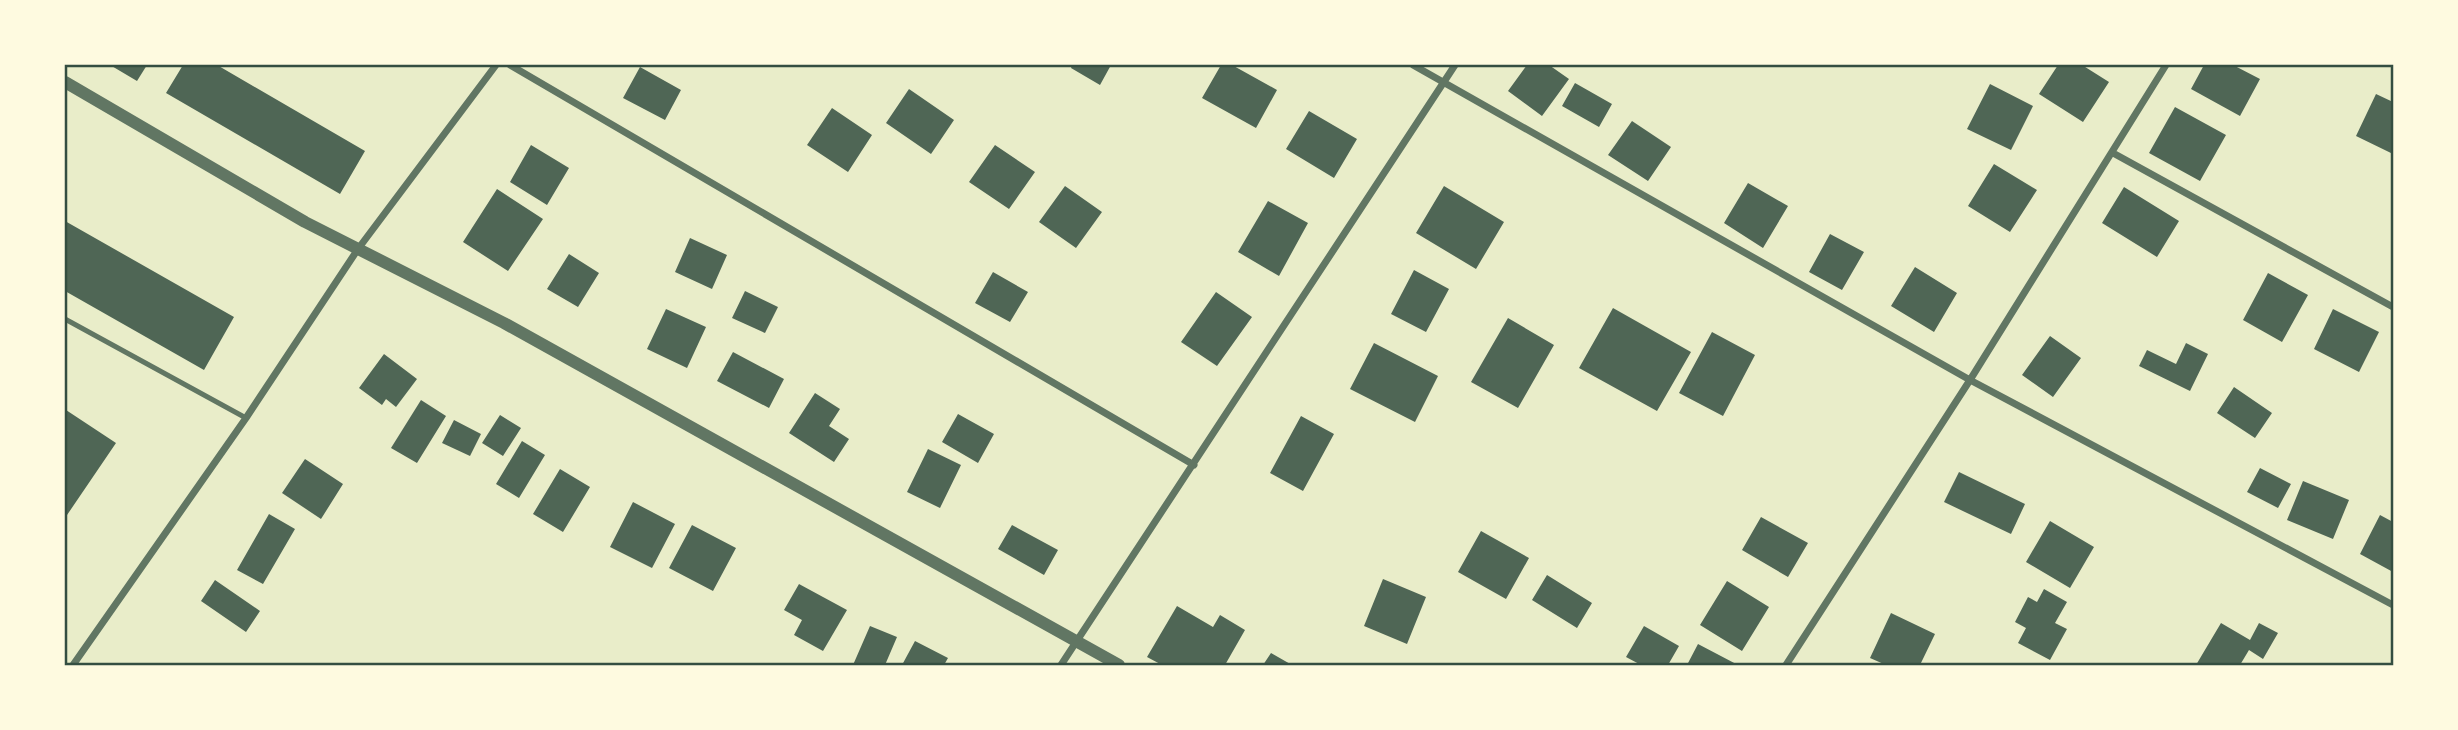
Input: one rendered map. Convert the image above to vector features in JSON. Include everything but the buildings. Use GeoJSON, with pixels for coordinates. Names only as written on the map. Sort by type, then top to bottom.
{"type":"FeatureCollection","features":[{"type":"Feature","properties":{"kind":"street"},"geometry":{"type":"LineString","coordinates":[[73,665],[246,418],[358,250],[496,65]]}},
{"type":"Feature","properties":{"kind":"street"},"geometry":{"type":"LineString","coordinates":[[510,65],[1194,466]]}},
{"type":"Feature","properties":{"kind":"street"},"geometry":{"type":"LineString","coordinates":[[1413,65],[1970,380],[2393,605]]}},
{"type":"Feature","properties":{"kind":"street"},"geometry":{"type":"LineString","coordinates":[[1061,665],[1455,65]]}},
{"type":"Feature","properties":{"kind":"street"},"geometry":{"type":"LineString","coordinates":[[1786,665],[1970,380],[2166,65]]}},
{"type":"Feature","properties":{"kind":"street"},"geometry":{"type":"LineString","coordinates":[[65,82],[305,222],[504,323],[1119,665]]}},
{"type":"Feature","properties":{"kind":"street"},"geometry":{"type":"LineString","coordinates":[[2113,153],[2393,307]]}},
{"type":"Feature","properties":{"kind":"lane"},"geometry":{"type":"LineString","coordinates":[[65,319],[246,418]]}}]}
